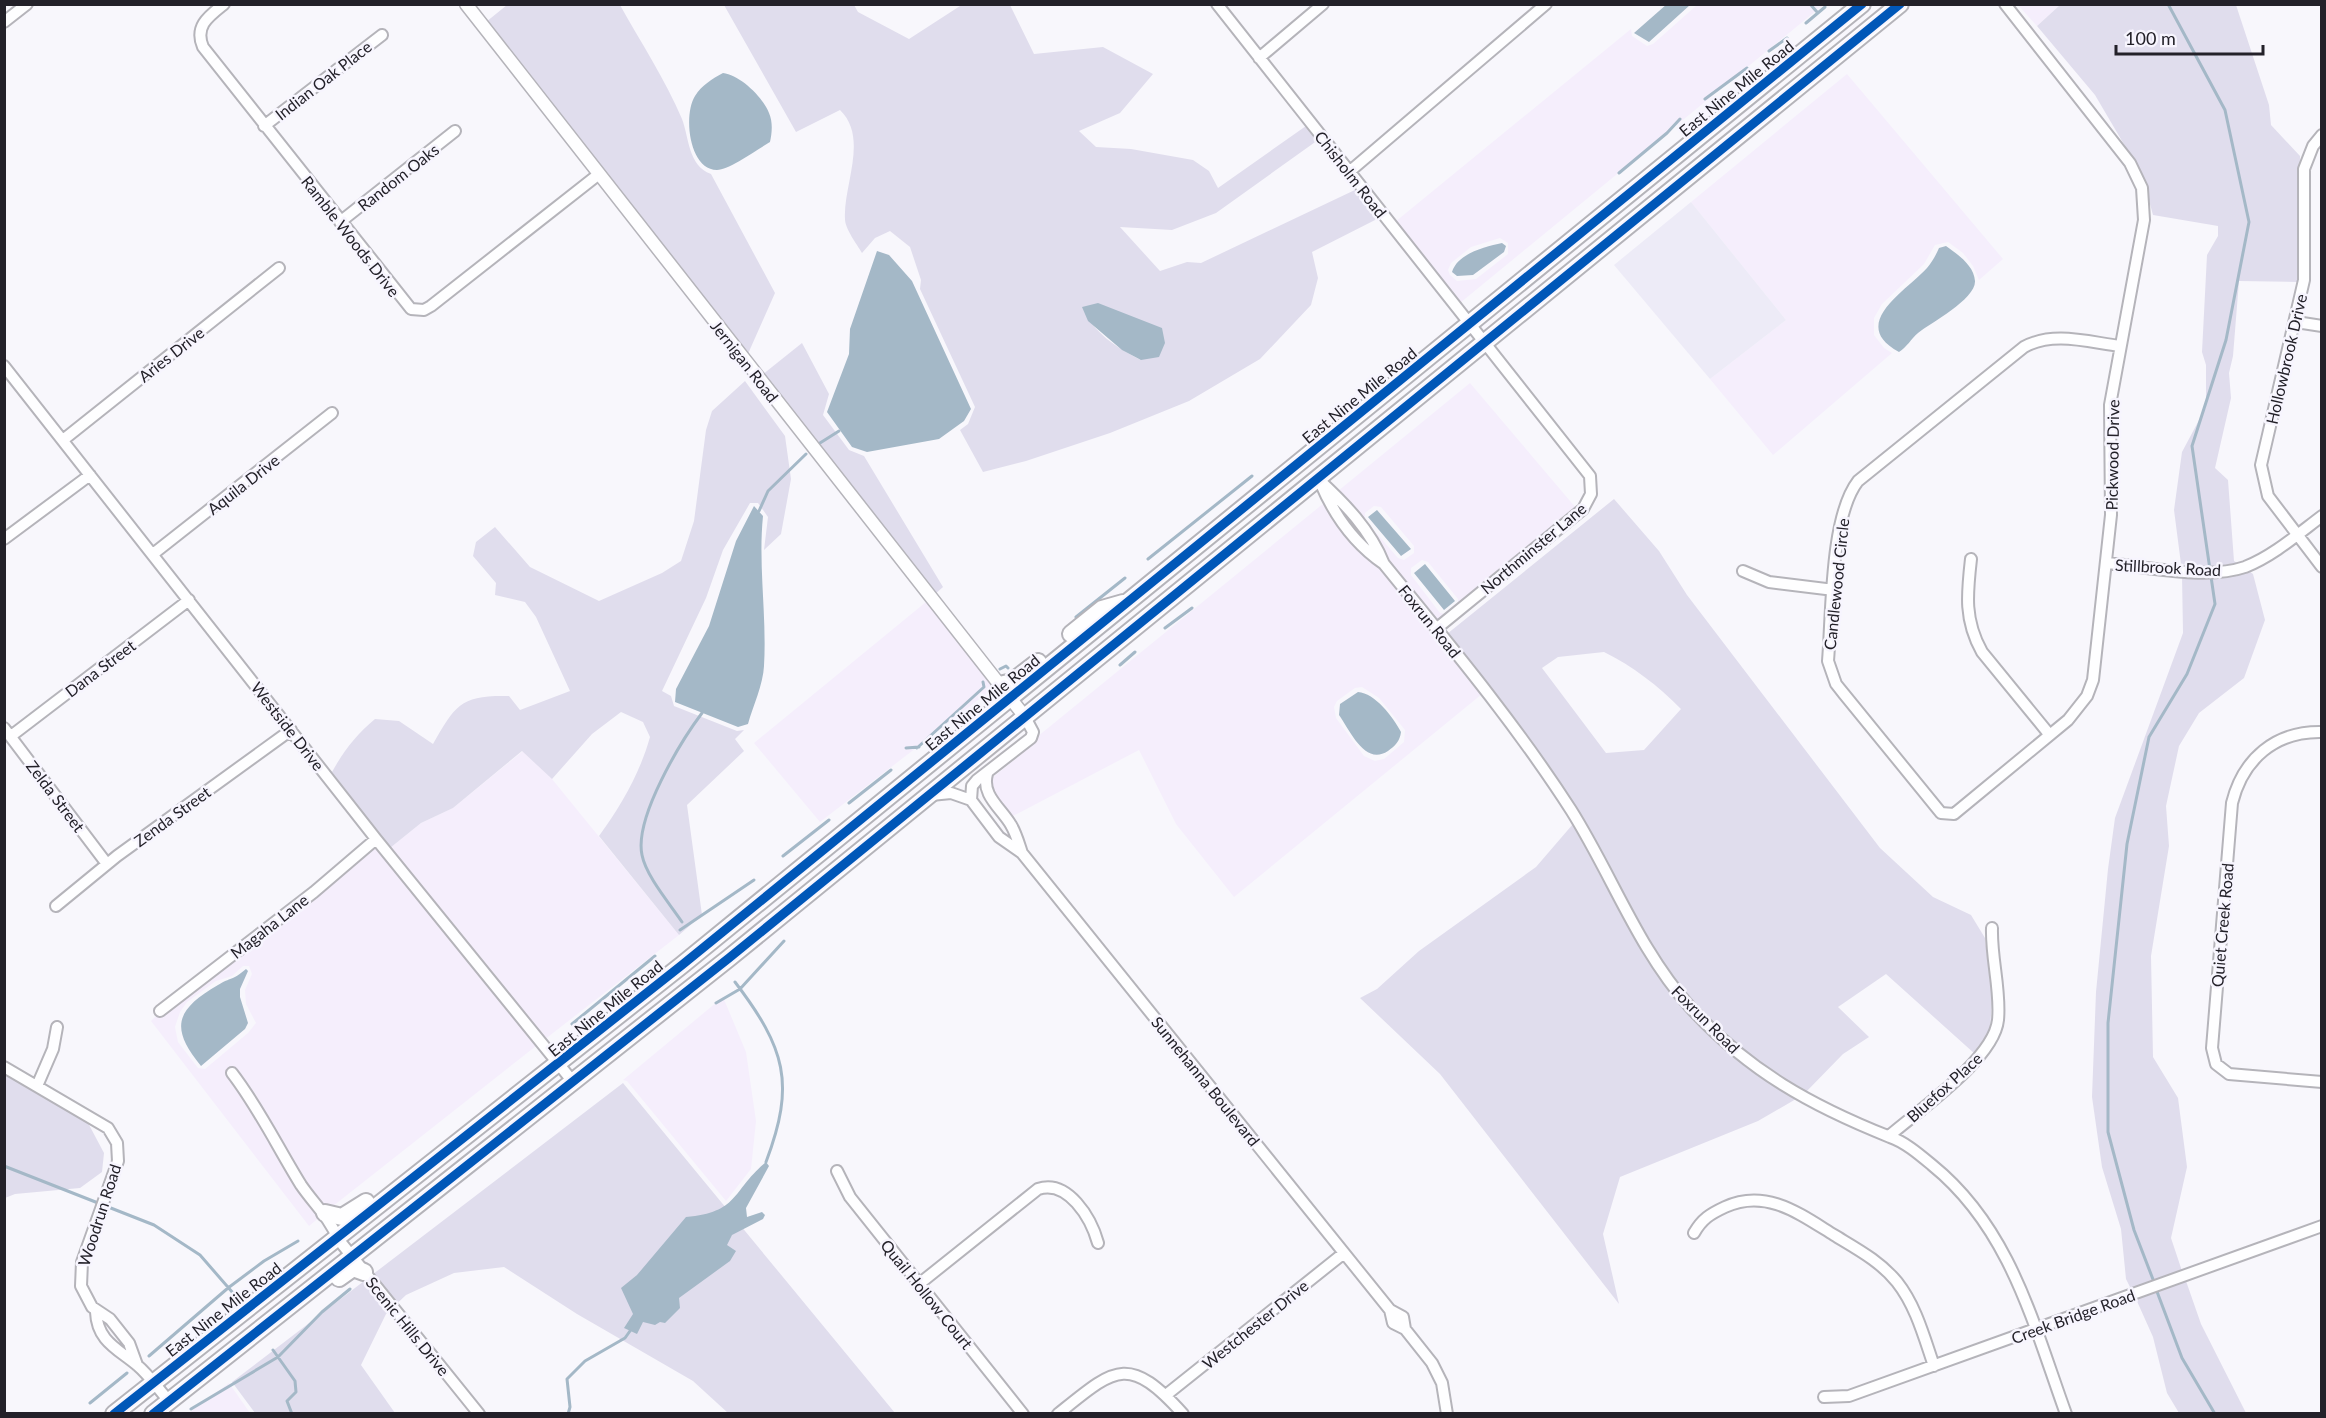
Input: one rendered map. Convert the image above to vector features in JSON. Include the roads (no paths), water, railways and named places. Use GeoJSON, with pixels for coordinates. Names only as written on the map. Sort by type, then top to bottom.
{"type":"FeatureCollection","features":[{"type":"Feature","properties":{"kind":"main road","name":"East Nine Mile Road"},"geometry":{"type":"LineString","coordinates":[[114,1413],[535,1083],[1148,587],[1862,4]]}},
{"type":"Feature","properties":{"kind":"main road"},"geometry":{"type":"LineString","coordinates":[[153,1413],[573,1083],[851,859],[1900,4]]}},
{"type":"Feature","properties":{"kind":"main road"},"geometry":{"type":"LineString","coordinates":[[1318,478],[1323,456],[1332,445],[1430,366],[1440,348]]}},
{"type":"Feature","properties":{"kind":"main road"},"geometry":{"type":"LineString","coordinates":[[1148,587],[1282,486],[1296,480],[1318,478]]}},
{"type":"Feature","properties":{"kind":"main road"},"geometry":{"type":"LineString","coordinates":[[999,685],[1012,682],[1102,609],[1129,602]]}},
{"type":"Feature","properties":{"kind":"main road"},"geometry":{"type":"LineString","coordinates":[[851,859],[864,837],[999,728],[1011,712],[1010,699]]}},
{"type":"Feature","properties":{"kind":"main road"},"geometry":{"type":"LineString","coordinates":[[353,1257],[353,1238],[360,1230],[511,1111],[535,1083]]}},
{"type":"Feature","properties":{"kind":"main road"},"geometry":{"type":"LineString","coordinates":[[325,1213],[342,1217],[350,1215],[394,1180],[429,1167]]}},
{"type":"Feature","properties":{"kind":"main road"},"geometry":{"type":"LineString","coordinates":[[196,1380],[213,1357],[335,1261],[340,1252],[338,1239]]}},
{"type":"Feature","properties":{"kind":"main road"},"geometry":{"type":"LineString","coordinates":[[221,1361],[268,1335],[353,1268],[364,1272]]}},
{"type":"Feature","properties":{"kind":"main road"},"geometry":{"type":"LineString","coordinates":[[169,1401],[167,1389],[170,1382],[248,1319],[261,1298]]}},
{"type":"Feature","properties":{"kind":"main road"},"geometry":{"type":"LineString","coordinates":[[141,1413],[150,1403],[153,1383]]}},
{"type":"Feature","properties":{"kind":"street"},"geometry":{"type":"LineString","coordinates":[[4,22],[27,4]]}},
{"type":"Feature","properties":{"kind":"street","name":"Ramble Woods Drive"},"geometry":{"type":"LineString","coordinates":[[224,4],[205,20],[201,26],[200,40],[264,126],[406,306],[418,311],[424,310],[599,174]]}},
{"type":"Feature","properties":{"kind":"street","name":"Jernigan Road"},"geometry":{"type":"LineString","coordinates":[[466,4],[1025,717]]}},
{"type":"Feature","properties":{"kind":"street","name":"Chisholm Road"},"geometry":{"type":"LineString","coordinates":[[1217,4],[1486,342]]}},
{"type":"Feature","properties":{"kind":"street"},"geometry":{"type":"LineString","coordinates":[[1259,58],[1323,4]]}},
{"type":"Feature","properties":{"kind":"street"},"geometry":{"type":"LineString","coordinates":[[1349,172],[1546,4]]}},
{"type":"Feature","properties":{"kind":"street","name":"Pickwood Drive"},"geometry":{"type":"LineString","coordinates":[[1948,815],[1954,814],[2068,720],[2089,692],[2107,563],[2112,503],[2110,405],[2144,220],[2142,188],[2130,163],[2005,4]]}},
{"type":"Feature","properties":{"kind":"street","name":"Indian Oak Place"},"geometry":{"type":"LineString","coordinates":[[264,126],[382,35]]}},
{"type":"Feature","properties":{"kind":"street","name":"Random Oaks"},"geometry":{"type":"LineString","coordinates":[[340,222],[455,131]]}},
{"type":"Feature","properties":{"kind":"street","name":"Hollowbrook Drive"},"geometry":{"type":"LineString","coordinates":[[2322,135],[2313,146],[2304,169],[2305,255],[2296,322],[2261,465],[2268,496],[2296,536],[2322,567]]}},
{"type":"Feature","properties":{"kind":"street","name":"Aries Drive"},"geometry":{"type":"LineString","coordinates":[[63,440],[279,268]]}},
{"type":"Feature","properties":{"kind":"street"},"geometry":{"type":"LineString","coordinates":[[2296,322],[2322,326]]}},
{"type":"Feature","properties":{"kind":"street","name":"Candlewood Circle"},"geometry":{"type":"LineString","coordinates":[[1948,815],[1941,813],[1836,684],[1828,661],[1845,502],[1858,481],[2034,341],[2055,337],[2120,346]]}},
{"type":"Feature","properties":{"kind":"street","name":"Northminster Lane"},"geometry":{"type":"LineString","coordinates":[[1436,629],[1583,509],[1591,494],[1589,473],[1486,342]]}},
{"type":"Feature","properties":{"kind":"street","name":"Westside Drive"},"geometry":{"type":"LineString","coordinates":[[4,366],[376,839],[573,1083]]}},
{"type":"Feature","properties":{"kind":"street","name":"Aquila Drive"},"geometry":{"type":"LineString","coordinates":[[153,554],[332,413]]}},
{"type":"Feature","properties":{"kind":"street"},"geometry":{"type":"LineString","coordinates":[[4,539],[90,475]]}},
{"type":"Feature","properties":{"kind":"street","name":"Foxrun Road"},"geometry":{"type":"LineString","coordinates":[[1318,478],[1332,509],[1363,549],[1384,564],[1532,753],[1572,813],[1649,953],[1689,1006],[1741,1055],[1774,1080],[1846,1120],[1889,1136],[1921,1156],[1952,1181],[1982,1215],[2006,1254],[2066,1413]]}},
{"type":"Feature","properties":{"kind":"street","name":"Stillbrook Road"},"geometry":{"type":"LineString","coordinates":[[2107,563],[2212,572],[2229,571],[2263,558],[2322,516]]}},
{"type":"Feature","properties":{"kind":"street"},"geometry":{"type":"LineString","coordinates":[[1971,560],[1966,609],[1973,637],[1982,652],[2049,734]]}},
{"type":"Feature","properties":{"kind":"street"},"geometry":{"type":"LineString","coordinates":[[1743,571],[1769,582],[1834,590]]}},
{"type":"Feature","properties":{"kind":"street","name":"Dana Street"},"geometry":{"type":"LineString","coordinates":[[8,732],[189,600]]}},
{"type":"Feature","properties":{"kind":"street"},"geometry":{"type":"LineString","coordinates":[[928,796],[951,793],[971,800],[972,786],[1031,738],[1033,732],[1025,717]]}},
{"type":"Feature","properties":{"kind":"street","name":"Zenda Street"},"geometry":{"type":"LineString","coordinates":[[56,906],[107,864],[291,730]]}},
{"type":"Feature","properties":{"kind":"street","name":"Zelda Street"},"geometry":{"type":"LineString","coordinates":[[8,732],[107,864]]}},
{"type":"Feature","properties":{"kind":"street","name":"Quiet Creek Road"},"geometry":{"type":"LineString","coordinates":[[2322,732],[2292,734],[2266,747],[2245,769],[2235,788],[2212,1048],[2216,1064],[2229,1074],[2322,1082]]}},
{"type":"Feature","properties":{"kind":"street","name":"Sunnehanna Boulevard"},"geometry":{"type":"LineString","coordinates":[[987,774],[985,783],[987,792],[1011,825],[1022,853]]}},
{"type":"Feature","properties":{"kind":"street","name":"Sunnehanna Boulevard"},"geometry":{"type":"LineString","coordinates":[[971,800],[999,837],[1022,853],[1390,1310],[1403,1317],[1405,1329],[1439,1376],[1446,1398],[1447,1413]]}},
{"type":"Feature","properties":{"kind":"street","name":"Magaha Lane"},"geometry":{"type":"LineString","coordinates":[[160,1011],[314,892],[376,839]]}},
{"type":"Feature","properties":{"kind":"street","name":"Bluefox Place"},"geometry":{"type":"LineString","coordinates":[[1889,1136],[1977,1060],[1989,1045],[1998,1021],[1992,928]]}},
{"type":"Feature","properties":{"kind":"street"},"geometry":{"type":"LineString","coordinates":[[37,1086],[53,1049],[57,1027]]}},
{"type":"Feature","properties":{"kind":"street","name":"Woodrun Road"},"geometry":{"type":"LineString","coordinates":[[4,1067],[108,1128],[117,1143],[118,1161],[80,1273],[86,1297],[96,1312],[107,1316],[129,1343],[137,1365],[169,1401]]}},
{"type":"Feature","properties":{"kind":"street","name":"Scenic Hills Drive"},"geometry":{"type":"LineString","coordinates":[[232,1073],[252,1099],[303,1187],[325,1213],[338,1239],[479,1413]]}},
{"type":"Feature","properties":{"kind":"street","name":"Quail Hollow Court"},"geometry":{"type":"LineString","coordinates":[[837,1171],[850,1197],[1023,1413]]}},
{"type":"Feature","properties":{"kind":"street"},"geometry":{"type":"LineString","coordinates":[[919,1284],[1038,1189],[1045,1187],[1053,1187],[1066,1193],[1089,1220],[1098,1243]]}},
{"type":"Feature","properties":{"kind":"street"},"geometry":{"type":"LineString","coordinates":[[1694,1233],[1701,1221],[1733,1203],[1769,1200],[1791,1209],[1872,1258],[1889,1274],[1910,1301],[1934,1366]]}},
{"type":"Feature","properties":{"kind":"street","name":"Creek Bridge Road"},"geometry":{"type":"LineString","coordinates":[[1824,1397],[1849,1396],[2322,1226]]}},
{"type":"Feature","properties":{"kind":"street","name":"Westchester Drive"},"geometry":{"type":"LineString","coordinates":[[1167,1395],[1344,1253]]}},
{"type":"Feature","properties":{"kind":"street"},"geometry":{"type":"LineString","coordinates":[[1058,1413],[1098,1382],[1118,1374],[1142,1377],[1152,1381],[1183,1413]]}},
{"type":"Feature","properties":{"kind":"water"},"geometry":{"type":"Polygon","coordinates":[[[1667,4],[1690,5],[1649,42],[1634,33],[1667,4]]]}},
{"type":"Feature","properties":{"kind":"water"},"geometry":{"type":"Polygon","coordinates":[[[723,73],[743,82],[762,100],[770,116],[772,131],[770,142],[736,163],[717,170],[708,168],[695,152],[689,128],[689,116],[691,105],[698,92],[723,73]]]}},
{"type":"Feature","properties":{"kind":"water"},"geometry":{"type":"Polygon","coordinates":[[[1502,243],[1506,246],[1504,252],[1473,275],[1457,276],[1452,272],[1455,265],[1466,256],[1480,249],[1502,243]]]}},
{"type":"Feature","properties":{"kind":"water"},"geometry":{"type":"Polygon","coordinates":[[[1946,246],[1964,260],[1972,270],[1975,281],[1973,288],[1961,303],[1918,333],[1899,352],[1885,341],[1879,330],[1880,319],[1895,298],[1927,268],[1939,248],[1946,246]]]}},
{"type":"Feature","properties":{"kind":"water"},"geometry":{"type":"Polygon","coordinates":[[[877,251],[889,255],[912,281],[971,409],[964,421],[939,439],[867,452],[852,447],[827,412],[849,354],[850,329],[877,251]]]}},
{"type":"Feature","properties":{"kind":"water"},"geometry":{"type":"Polygon","coordinates":[[[1098,303],[1162,328],[1165,343],[1159,357],[1141,360],[1122,350],[1088,321],[1082,307],[1098,303]]]}},
{"type":"Feature","properties":{"kind":"water"},"geometry":{"type":"Polygon","coordinates":[[[754,506],[763,516],[761,554],[764,666],[760,688],[748,724],[738,727],[675,702],[676,689],[709,626],[736,541],[754,506]]]}},
{"type":"Feature","properties":{"kind":"water"},"geometry":{"type":"Polygon","coordinates":[[[1377,510],[1411,549],[1401,556],[1368,517],[1377,510]]]}},
{"type":"Feature","properties":{"kind":"water"},"geometry":{"type":"Polygon","coordinates":[[[1425,564],[1455,601],[1444,610],[1414,573],[1425,564]]]}},
{"type":"Feature","properties":{"kind":"water"},"geometry":{"type":"Polygon","coordinates":[[[1358,692],[1377,701],[1401,732],[1397,743],[1388,751],[1372,754],[1366,751],[1359,745],[1339,715],[1340,704],[1358,692]]]}},
{"type":"Feature","properties":{"kind":"water"},"geometry":{"type":"Polygon","coordinates":[[[246,969],[248,971],[240,989],[240,997],[248,1023],[245,1029],[201,1066],[191,1053],[181,1030],[186,1012],[204,994],[246,969]]]}},
{"type":"Feature","properties":{"kind":"water"},"geometry":{"type":"Polygon","coordinates":[[[766,1162],[769,1166],[746,1208],[747,1217],[762,1212],[765,1215],[763,1219],[732,1235],[727,1245],[736,1251],[730,1261],[679,1298],[680,1308],[665,1323],[660,1322],[655,1325],[643,1322],[637,1334],[624,1328],[633,1314],[621,1288],[637,1275],[686,1217],[704,1214],[726,1205],[766,1162]]]}},
{"type":"Feature","properties":{"kind":"waterway"},"geometry":{"type":"LineString","coordinates":[[1810,4],[1817,12]]}},
{"type":"Feature","properties":{"kind":"waterway"},"geometry":{"type":"LineString","coordinates":[[2154,1282],[2134,1230],[2108,1132],[2108,1023],[2127,844],[2149,737],[2187,674],[2215,604],[2192,446],[2226,340],[2249,222],[2225,110],[2168,4]]}},
{"type":"Feature","properties":{"kind":"waterway"},"geometry":{"type":"LineString","coordinates":[[1806,23],[1825,7]]}},
{"type":"Feature","properties":{"kind":"waterway"},"geometry":{"type":"LineString","coordinates":[[1769,51],[1787,38]]}},
{"type":"Feature","properties":{"kind":"waterway"},"geometry":{"type":"LineString","coordinates":[[1705,99],[1747,68]]}},
{"type":"Feature","properties":{"kind":"waterway"},"geometry":{"type":"LineString","coordinates":[[1619,173],[1667,133],[1680,119]]}},
{"type":"Feature","properties":{"kind":"waterway"},"geometry":{"type":"LineString","coordinates":[[820,443],[839,431]]}},
{"type":"Feature","properties":{"kind":"waterway"},"geometry":{"type":"LineString","coordinates":[[759,511],[768,491],[806,454]]}},
{"type":"Feature","properties":{"kind":"waterway"},"geometry":{"type":"LineString","coordinates":[[1148,559],[1252,476]]}},
{"type":"Feature","properties":{"kind":"waterway"},"geometry":{"type":"LineString","coordinates":[[1076,617],[1125,578]]}},
{"type":"Feature","properties":{"kind":"waterway"},"geometry":{"type":"LineString","coordinates":[[1165,628],[1192,608]]}},
{"type":"Feature","properties":{"kind":"waterway"},"geometry":{"type":"LineString","coordinates":[[1120,665],[1135,652]]}},
{"type":"Feature","properties":{"kind":"waterway"},"geometry":{"type":"LineString","coordinates":[[1000,669],[1006,666],[1008,668]]}},
{"type":"Feature","properties":{"kind":"waterway"},"geometry":{"type":"LineString","coordinates":[[917,748],[984,687],[983,682]]}},
{"type":"Feature","properties":{"kind":"waterway"},"geometry":{"type":"LineString","coordinates":[[682,922],[648,872],[642,855],[641,839],[645,821],[661,781],[702,713]]}},
{"type":"Feature","properties":{"kind":"waterway"},"geometry":{"type":"LineString","coordinates":[[906,748],[919,747]]}},
{"type":"Feature","properties":{"kind":"waterway"},"geometry":{"type":"LineString","coordinates":[[849,803],[891,770]]}},
{"type":"Feature","properties":{"kind":"waterway"},"geometry":{"type":"LineString","coordinates":[[783,856],[829,820]]}},
{"type":"Feature","properties":{"kind":"waterway"},"geometry":{"type":"LineString","coordinates":[[680,930],[754,880]]}},
{"type":"Feature","properties":{"kind":"waterway"},"geometry":{"type":"LineString","coordinates":[[716,1003],[740,989],[784,941]]}},
{"type":"Feature","properties":{"kind":"waterway"},"geometry":{"type":"LineString","coordinates":[[572,1024],[655,956]]}},
{"type":"Feature","properties":{"kind":"waterway"},"geometry":{"type":"LineString","coordinates":[[735,982],[765,1027],[775,1047],[780,1067],[783,1088],[781,1110],[766,1162]]}},
{"type":"Feature","properties":{"kind":"waterway"},"geometry":{"type":"LineString","coordinates":[[4,1166],[154,1225],[200,1255],[233,1293]]}},
{"type":"Feature","properties":{"kind":"waterway"},"geometry":{"type":"LineString","coordinates":[[149,1356],[228,1288],[264,1261],[298,1241]]}},
{"type":"Feature","properties":{"kind":"waterway"},"geometry":{"type":"LineString","coordinates":[[191,1409],[278,1357],[322,1312],[350,1289]]}},
{"type":"Feature","properties":{"kind":"waterway"},"geometry":{"type":"LineString","coordinates":[[2156,1289],[2182,1358],[2215,1414]]}},
{"type":"Feature","properties":{"kind":"waterway"},"geometry":{"type":"LineString","coordinates":[[568,1414],[570,1407],[567,1379],[585,1361],[625,1338],[630,1331]]}},
{"type":"Feature","properties":{"kind":"waterway"},"geometry":{"type":"LineString","coordinates":[[273,1350],[295,1381],[296,1392],[287,1401],[292,1414]]}},
{"type":"Feature","properties":{"kind":"waterway"},"geometry":{"type":"LineString","coordinates":[[90,1403],[127,1373]]}}]}
